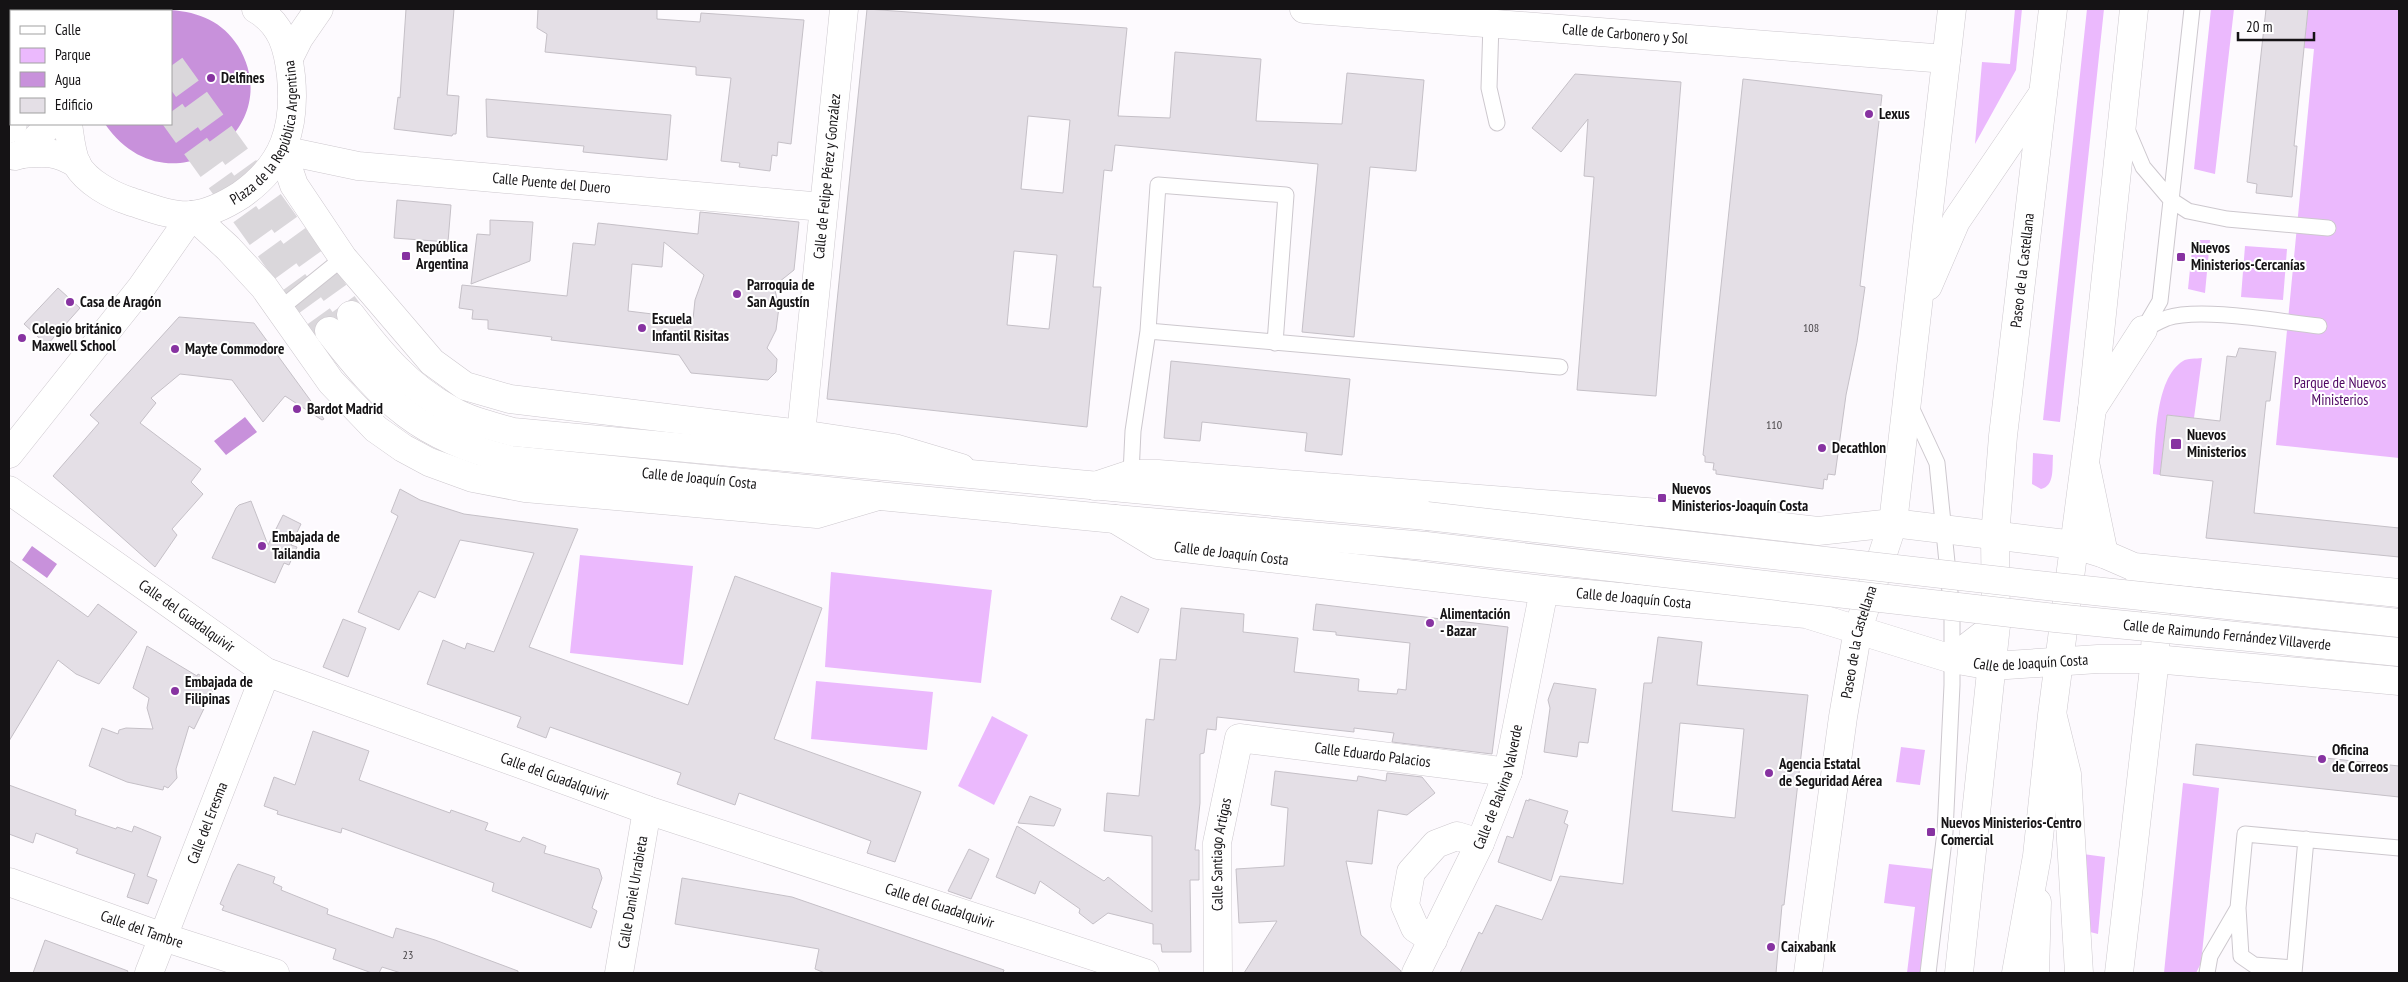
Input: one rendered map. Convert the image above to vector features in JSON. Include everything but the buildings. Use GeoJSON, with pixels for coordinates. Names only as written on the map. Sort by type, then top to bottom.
{"type":"FeatureCollection","features":[{"type":"Feature","properties":{"kind":"main road"},"geometry":{"type":"LineString","coordinates":[[289,58],[299,38],[319,9]]}},
{"type":"Feature","properties":{"kind":"main road","name":"Calle de Felipe Pérez y González"},"geometry":{"type":"LineString","coordinates":[[801,434],[844,9]]}},
{"type":"Feature","properties":{"kind":"main road","name":"Calle de Carbonero y Sol"},"geometry":{"type":"LineString","coordinates":[[1304,9],[1338,10],[1491,23],[1546,18],[1946,59]]}},
{"type":"Feature","properties":{"kind":"main road","name":"Paseo de la Castellana"},"geometry":{"type":"LineString","coordinates":[[1808,973],[1843,716],[1858,629],[1893,523],[1952,9]]}},
{"type":"Feature","properties":{"kind":"main road","name":"Paseo de la Castellana"},"geometry":{"type":"LineString","coordinates":[[1959,973],[1996,625],[1995,536],[2003,436],[2052,9]]}},
{"type":"Feature","properties":{"kind":"main road"},"geometry":{"type":"LineString","coordinates":[[2016,973],[2037,856],[2052,715],[2092,409],[2134,9]]}},
{"type":"Feature","properties":{"kind":"main road","name":"Plaza de la República Argentina"},"geometry":{"type":"LineString","coordinates":[[68,125],[77,164],[93,182],[119,197],[146,207],[192,215],[225,205],[260,181],[282,150],[292,113],[289,58],[268,14]]}},
{"type":"Feature","properties":{"kind":"main road","name":"Paseo de la Castellana"},"geometry":{"type":"LineString","coordinates":[[1917,312],[1956,222],[2042,95]]}},
{"type":"Feature","properties":{"kind":"main road"},"geometry":{"type":"LineString","coordinates":[[15,156],[49,125]]}},
{"type":"Feature","properties":{"kind":"main road"},"geometry":{"type":"LineString","coordinates":[[282,150],[294,185],[343,258],[432,362],[465,386],[510,399],[801,434],[894,448],[980,474]]}},
{"type":"Feature","properties":{"kind":"main road","name":"Calle Puente del Duero"},"geometry":{"type":"LineString","coordinates":[[282,150],[358,166],[823,207]]}},
{"type":"Feature","properties":{"kind":"main road"},"geometry":{"type":"LineString","coordinates":[[15,156],[52,153],[62,155],[77,164]]}},
{"type":"Feature","properties":{"kind":"main road"},"geometry":{"type":"LineString","coordinates":[[9,454],[141,288],[192,215],[234,255],[280,308],[331,382],[376,429],[403,448],[429,462],[472,478],[525,488],[817,514],[878,496]]}},
{"type":"Feature","properties":{"kind":"main road","name":"Calle de Joaquín Costa"},"geometry":{"type":"LineString","coordinates":[[352,315],[393,367],[423,393],[452,411],[512,432],[1427,516],[2056,587]]}},
{"type":"Feature","properties":{"kind":"main road"},"geometry":{"type":"LineString","coordinates":[[2092,409],[2143,330]]}},
{"type":"Feature","properties":{"kind":"main road","name":"Calle de Joaquín Costa"},"geometry":{"type":"LineString","coordinates":[[329,331],[363,375],[383,396],[412,420],[443,437],[479,452],[511,460],[1115,519],[1426,546],[2055,618]]}},
{"type":"Feature","properties":{"kind":"main road"},"geometry":{"type":"LineString","coordinates":[[2085,459],[2104,554]]}},
{"type":"Feature","properties":{"kind":"main road","name":"Calle de Joaquín Costa"},"geometry":{"type":"LineString","coordinates":[[1095,486],[1131,474],[1158,474],[1660,513],[1818,532],[1893,523]]}},
{"type":"Feature","properties":{"kind":"main road","name":"Calle del Guadalquivir"},"geometry":{"type":"LineString","coordinates":[[9,490],[266,672],[647,810],[1146,973]]}},
{"type":"Feature","properties":{"kind":"main road","name":"Calle de Joaquín Costa"},"geometry":{"type":"LineString","coordinates":[[1115,519],[1158,545],[1544,590],[1806,614],[1952,659],[1992,666],[2098,659],[2155,659]]}},
{"type":"Feature","properties":{"kind":"main road"},"geometry":{"type":"LineString","coordinates":[[1893,523],[2075,545],[2104,554],[2134,567],[2399,593]]}},
{"type":"Feature","properties":{"kind":"main road"},"geometry":{"type":"LineString","coordinates":[[1770,611],[1779,527]]}},
{"type":"Feature","properties":{"kind":"main road"},"geometry":{"type":"LineString","coordinates":[[2124,965],[2155,659],[2156,609],[2134,567]]}},
{"type":"Feature","properties":{"kind":"main road","name":"Calle de Raimundo Fernández Villaverde"},"geometry":{"type":"LineString","coordinates":[[2056,587],[2399,623]]}},
{"type":"Feature","properties":{"kind":"main road"},"geometry":{"type":"LineString","coordinates":[[2329,674],[2338,587]]}},
{"type":"Feature","properties":{"kind":"main road","name":"Calle de Balvina Valverde"},"geometry":{"type":"LineString","coordinates":[[1416,973],[1480,843],[1508,772],[1544,590]]}},
{"type":"Feature","properties":{"kind":"main road","name":"Calle de Raimundo Fernández Villaverde"},"geometry":{"type":"LineString","coordinates":[[2055,618],[2399,652]]}},
{"type":"Feature","properties":{"kind":"main road"},"geometry":{"type":"LineString","coordinates":[[1952,659],[1996,625]]}},
{"type":"Feature","properties":{"kind":"main road","name":"Calle de Raimundo Fernández Villaverde"},"geometry":{"type":"LineString","coordinates":[[2155,659],[2399,681]]}},
{"type":"Feature","properties":{"kind":"main road","name":"Calle del Eresma"},"geometry":{"type":"LineString","coordinates":[[149,973],[266,672]]}},
{"type":"Feature","properties":{"kind":"main road"},"geometry":{"type":"LineString","coordinates":[[2052,715],[2067,774],[2079,973]]}},
{"type":"Feature","properties":{"kind":"main road","name":"Calle Eduardo Palacios"},"geometry":{"type":"LineString","coordinates":[[1239,738],[1508,772]]}},
{"type":"Feature","properties":{"kind":"main road","name":"Calle Santiago Artigas"},"geometry":{"type":"LineString","coordinates":[[1218,973],[1217,843],[1239,738]]}},
{"type":"Feature","properties":{"kind":"main road","name":"Calle Daniel Urrabieta"},"geometry":{"type":"LineString","coordinates":[[619,973],[647,810]]}},
{"type":"Feature","properties":{"kind":"main road"},"geometry":{"type":"LineString","coordinates":[[1433,940],[1415,928],[1405,905],[1411,872],[1436,844],[1458,836],[1480,843]]}},
{"type":"Feature","properties":{"kind":"main road"},"geometry":{"type":"LineString","coordinates":[[2036,973],[2037,856]]}},
{"type":"Feature","properties":{"kind":"main road","name":"Calle del Tambre"},"geometry":{"type":"LineString","coordinates":[[9,882],[163,937],[275,973]]}},
{"type":"Feature","properties":{"kind":"lane"},"geometry":{"type":"LineString","coordinates":[[2143,330],[2160,301],[2192,9]]}},
{"type":"Feature","properties":{"kind":"lane"},"geometry":{"type":"LineString","coordinates":[[1491,23],[1489,88],[1497,122]]}},
{"type":"Feature","properties":{"kind":"lane"},"geometry":{"type":"LineString","coordinates":[[2122,118],[2143,167],[2171,200],[2188,211],[2226,219],[2328,228]]}},
{"type":"Feature","properties":{"kind":"lane"},"geometry":{"type":"LineString","coordinates":[[1131,474],[1133,431],[1148,332],[1158,185],[1286,195],[1275,343]]}},
{"type":"Feature","properties":{"kind":"lane"},"geometry":{"type":"LineString","coordinates":[[280,308],[343,258]]}},
{"type":"Feature","properties":{"kind":"lane"},"geometry":{"type":"LineString","coordinates":[[2143,330],[2168,318],[2217,315],[2319,326]]}},
{"type":"Feature","properties":{"kind":"lane"},"geometry":{"type":"LineString","coordinates":[[1148,332],[1560,367]]}},
{"type":"Feature","properties":{"kind":"lane"},"geometry":{"type":"LineString","coordinates":[[1907,398],[1937,463],[1952,612],[1952,659],[1944,832],[1928,973]]}},
{"type":"Feature","properties":{"kind":"lane"},"geometry":{"type":"LineString","coordinates":[[2280,581],[2337,577],[2399,582]]}},
{"type":"Feature","properties":{"kind":"lane"},"geometry":{"type":"LineString","coordinates":[[2306,839],[2294,971],[2254,969],[2241,956],[2238,908],[2245,834],[2306,839],[2399,848]]}},
{"type":"Feature","properties":{"kind":"lane"},"geometry":{"type":"LineString","coordinates":[[2207,973],[2210,956],[2238,908]]}},
{"type":"Feature","properties":{"kind":"green space"},"geometry":{"type":"Polygon","coordinates":[[[2015,9],[2022,9],[2016,70],[1975,144],[1982,62],[2010,64],[2015,9]]]}},
{"type":"Feature","properties":{"kind":"green space"},"geometry":{"type":"Polygon","coordinates":[[[2087,9],[2104,9],[2060,422],[2043,420],[2087,9]]]}},
{"type":"Feature","properties":{"kind":"green space"},"geometry":{"type":"Polygon","coordinates":[[[2211,9],[2234,9],[2215,174],[2194,169],[2211,9]]]}},
{"type":"Feature","properties":{"kind":"green space","name":"Parque de Nuevos Ministerios"},"geometry":{"type":"Polygon","coordinates":[[[2308,9],[2399,9],[2399,458],[2276,445],[2314,49],[2304,48],[2308,9]]]}},
{"type":"Feature","properties":{"kind":"green space"},"geometry":{"type":"Polygon","coordinates":[[[2193,240],[2210,240],[2205,293],[2188,289],[2193,240]]]}},
{"type":"Feature","properties":{"kind":"green space"},"geometry":{"type":"Polygon","coordinates":[[[2245,246],[2287,249],[2283,300],[2241,297],[2245,246]]]}},
{"type":"Feature","properties":{"kind":"green space"},"geometry":{"type":"Polygon","coordinates":[[[2202,358],[2194,418],[2167,415],[2160,475],[2153,474],[2158,413],[2166,382],[2183,361],[2202,358]]]}},
{"type":"Feature","properties":{"kind":"green space"},"geometry":{"type":"Polygon","coordinates":[[[2033,453],[2053,455],[2051,480],[2049,484],[2041,489],[2032,484],[2033,453]]]}},
{"type":"Feature","properties":{"kind":"green space"},"geometry":{"type":"Polygon","coordinates":[[[580,555],[693,566],[683,665],[570,653],[580,555]]]}},
{"type":"Feature","properties":{"kind":"green space"},"geometry":{"type":"Polygon","coordinates":[[[831,572],[992,590],[981,683],[825,667],[831,572]]]}},
{"type":"Feature","properties":{"kind":"green space"},"geometry":{"type":"Polygon","coordinates":[[[816,681],[933,692],[927,750],[811,739],[816,681]]]}},
{"type":"Feature","properties":{"kind":"green space"},"geometry":{"type":"Polygon","coordinates":[[[992,716],[1028,735],[994,805],[958,786],[992,716]]]}},
{"type":"Feature","properties":{"kind":"green space"},"geometry":{"type":"Polygon","coordinates":[[[1901,747],[1925,750],[1920,785],[1896,782],[1901,747]]]}},
{"type":"Feature","properties":{"kind":"green space"},"geometry":{"type":"Polygon","coordinates":[[[2183,783],[2219,788],[2217,809],[2201,963],[2196,973],[2164,973],[2183,783]]]}},
{"type":"Feature","properties":{"kind":"green space"},"geometry":{"type":"Polygon","coordinates":[[[2083,854],[2105,857],[2098,934],[2090,932],[2083,854]]]}},
{"type":"Feature","properties":{"kind":"green space"},"geometry":{"type":"Polygon","coordinates":[[[1889,864],[1933,869],[1921,973],[1907,973],[1915,907],[1884,903],[1889,864]]]}},
{"type":"Feature","properties":{"kind":"water"},"geometry":{"type":"Polygon","coordinates":[[[172,10],[201,16],[218,25],[238,46],[250,77],[248,107],[235,132],[215,151],[188,162],[160,162],[131,150],[106,125],[172,125],[172,10]]]}},
{"type":"Feature","properties":{"kind":"water"},"geometry":{"type":"Polygon","coordinates":[[[245,417],[257,432],[226,455],[214,441],[245,417]]]}},
{"type":"Feature","properties":{"kind":"water"},"geometry":{"type":"Polygon","coordinates":[[[32,546],[57,564],[47,578],[22,560],[32,546]]]}},
{"type":"Feature","properties":{"kind":"tunnel"},"geometry":{"type":"LineString","coordinates":[[172,67],[351,315]]}},
{"type":"Feature","properties":{"kind":"tunnel"},"geometry":{"type":"LineString","coordinates":[[172,113],[329,331]]}},
{"type":"Feature","properties":{"kind":"place","name":"Delfines"},"geometry":{"type":"Point","coordinates":[211,78]}},
{"type":"Feature","properties":{"kind":"place","name":"Lexus"},"geometry":{"type":"Point","coordinates":[1869,114]}},
{"type":"Feature","properties":{"kind":"place","name":"República Argentina"},"geometry":{"type":"Point","coordinates":[406,256]}},
{"type":"Feature","properties":{"kind":"place","name":"Nuevos Ministerios-Cercanías"},"geometry":{"type":"Point","coordinates":[2181,257]}},
{"type":"Feature","properties":{"kind":"place","name":"Parroquia de San Agustín"},"geometry":{"type":"Point","coordinates":[737,294]}},
{"type":"Feature","properties":{"kind":"place","name":"Casa de Aragón"},"geometry":{"type":"Point","coordinates":[70,302]}},
{"type":"Feature","properties":{"kind":"place","name":"Escuela Infantil Risitas"},"geometry":{"type":"Point","coordinates":[642,328]}},
{"type":"Feature","properties":{"kind":"place","name":"Colegio británico Maxwell School"},"geometry":{"type":"Point","coordinates":[22,338]}},
{"type":"Feature","properties":{"kind":"place","name":"Mayte Commodore"},"geometry":{"type":"Point","coordinates":[175,349]}},
{"type":"Feature","properties":{"kind":"place","name":"Bardot Madrid"},"geometry":{"type":"Point","coordinates":[297,409]}},
{"type":"Feature","properties":{"kind":"place","name":"Nuevos Ministerios"},"geometry":{"type":"Point","coordinates":[2176,444]}},
{"type":"Feature","properties":{"kind":"place","name":"Decathlon"},"geometry":{"type":"Point","coordinates":[1822,448]}},
{"type":"Feature","properties":{"kind":"place","name":"Nuevos Ministerios-Joaquín Costa"},"geometry":{"type":"Point","coordinates":[1662,498]}},
{"type":"Feature","properties":{"kind":"place","name":"Embajada de Tailandia"},"geometry":{"type":"Point","coordinates":[262,546]}},
{"type":"Feature","properties":{"kind":"place","name":"Alimentación - Bazar"},"geometry":{"type":"Point","coordinates":[1430,623]}},
{"type":"Feature","properties":{"kind":"place","name":"Embajada de Filipinas"},"geometry":{"type":"Point","coordinates":[175,691]}},
{"type":"Feature","properties":{"kind":"place","name":"Oficina de Correos"},"geometry":{"type":"Point","coordinates":[2322,759]}},
{"type":"Feature","properties":{"kind":"place","name":"Agencia Estatal de Seguridad Aérea"},"geometry":{"type":"Point","coordinates":[1769,773]}},
{"type":"Feature","properties":{"kind":"place","name":"Nuevos Ministerios-Centro Comercial"},"geometry":{"type":"Point","coordinates":[1931,832]}},
{"type":"Feature","properties":{"kind":"place","name":"Caixabank"},"geometry":{"type":"Point","coordinates":[1771,947]}}]}
